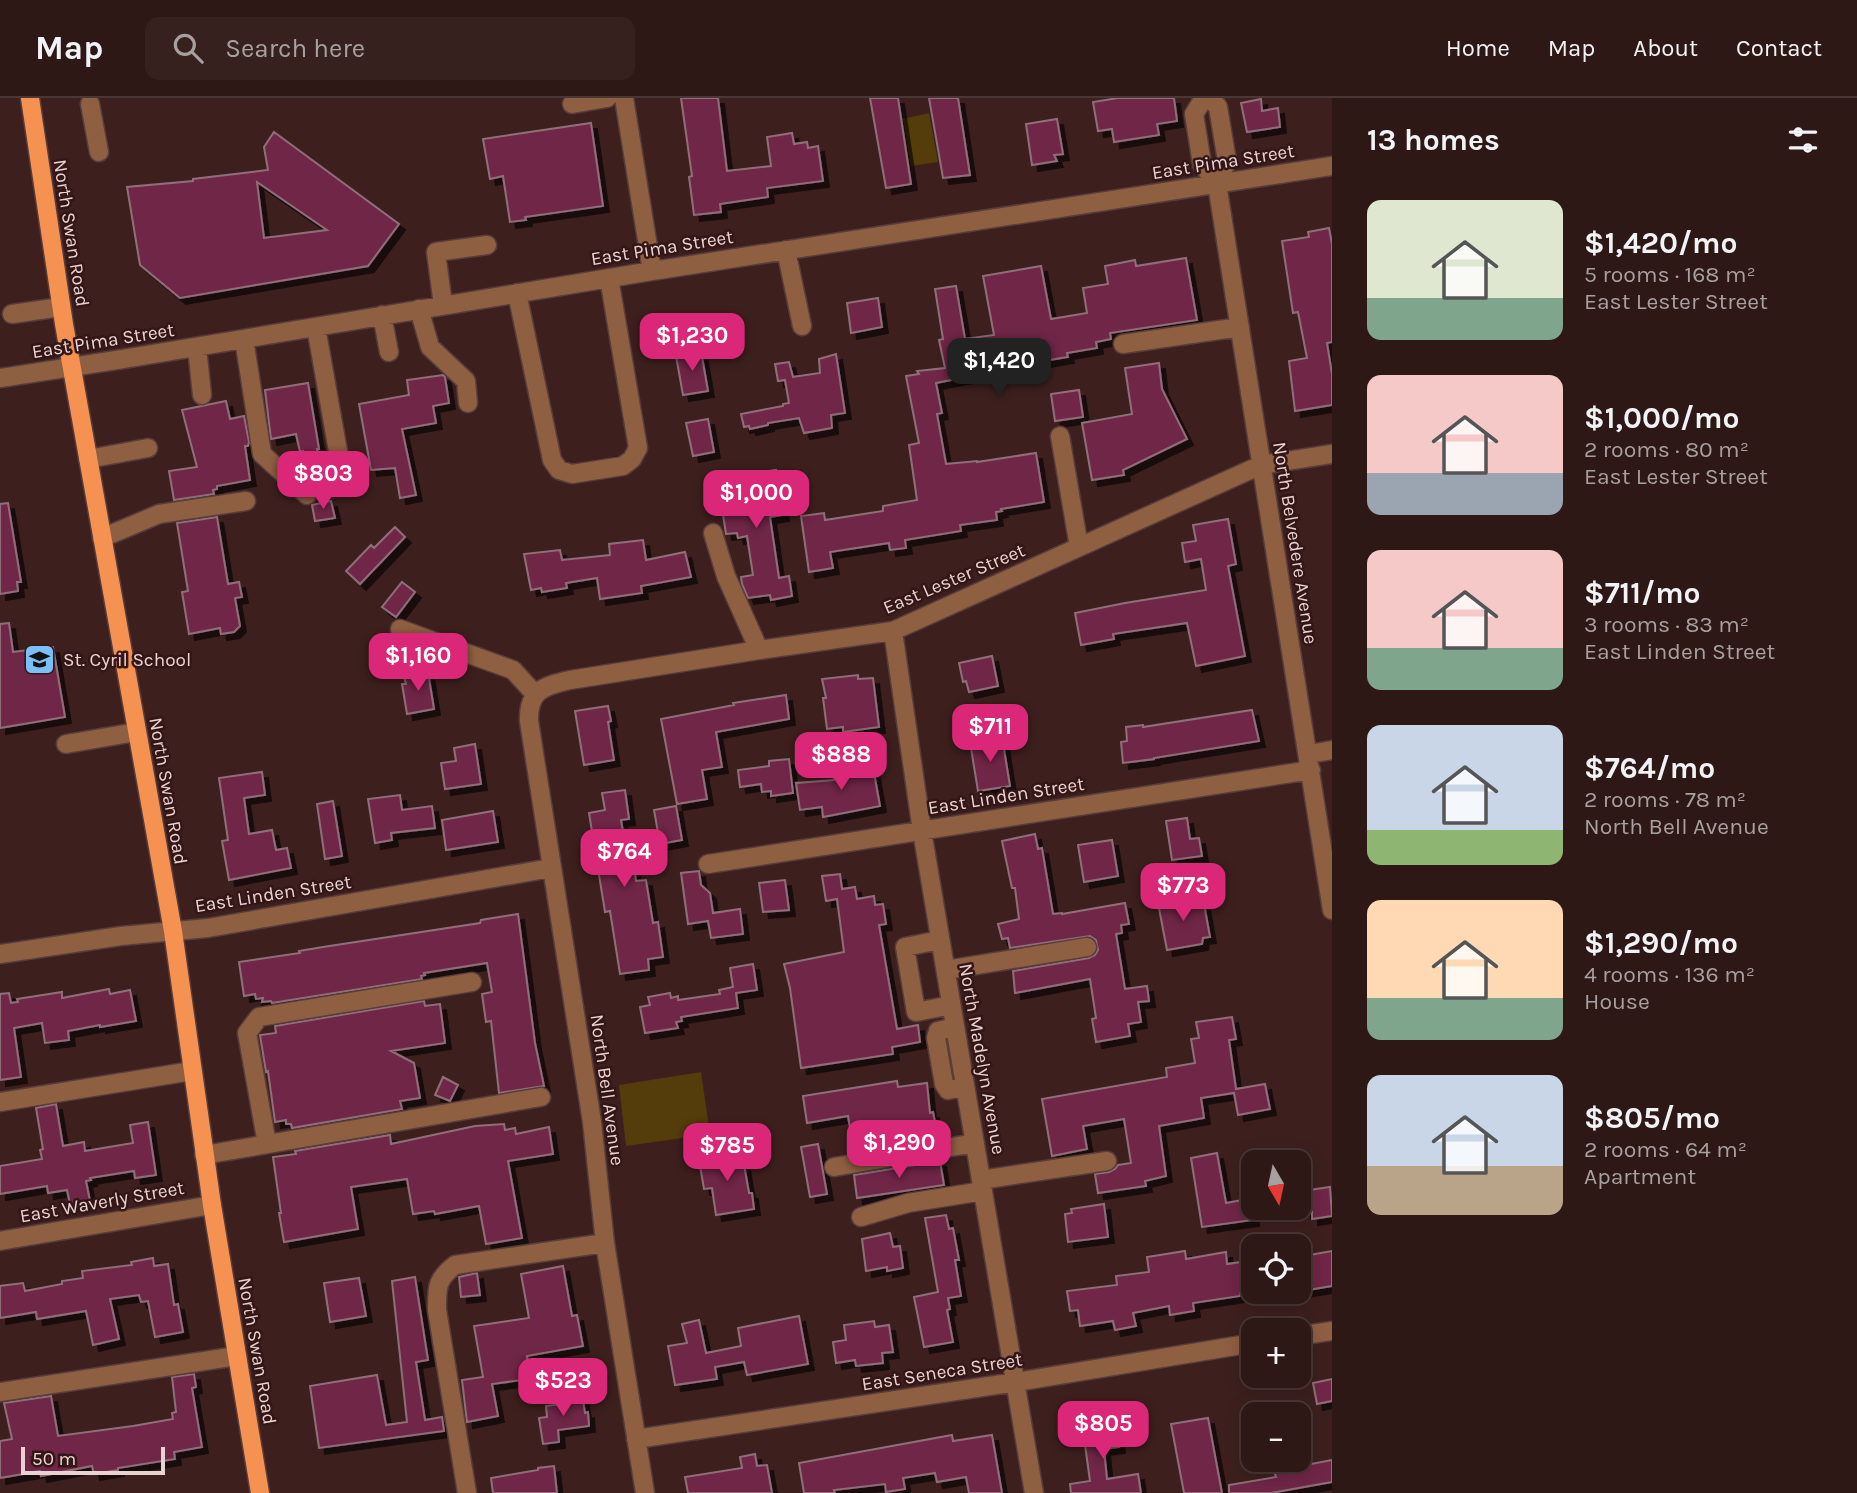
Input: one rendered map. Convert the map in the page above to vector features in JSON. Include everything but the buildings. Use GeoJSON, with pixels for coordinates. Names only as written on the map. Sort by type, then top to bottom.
{"type":"FeatureCollection","features":[{"type":"Feature","properties":{"kind":"main road","name":"North Swan Road"},"geometry":{"type":"LineString","coordinates":[[30,98],[61,307],[173,931],[204,1155],[260,1493]]}},
{"type":"Feature","properties":{"kind":"street"},"geometry":{"type":"LineString","coordinates":[[572,104],[607,98]]}},
{"type":"Feature","properties":{"kind":"street"},"geometry":{"type":"LineString","coordinates":[[624,98],[652,271]]}},
{"type":"Feature","properties":{"kind":"street","name":"North Belvedere Avenue"},"geometry":{"type":"LineString","coordinates":[[1204,98],[1194,114],[1202,164],[1217,184],[1332,910]]}},
{"type":"Feature","properties":{"kind":"street","name":"North Belvedere Avenue"},"geometry":{"type":"LineString","coordinates":[[1210,98],[1218,107],[1227,161],[1217,184]]}},
{"type":"Feature","properties":{"kind":"street"},"geometry":{"type":"LineString","coordinates":[[90,104],[99,152]]}},
{"type":"Feature","properties":{"kind":"street","name":"East Pima Street"},"geometry":{"type":"LineString","coordinates":[[0,378],[652,271],[1332,166]]}},
{"type":"Feature","properties":{"kind":"street"},"geometry":{"type":"LineString","coordinates":[[443,306],[436,252],[487,245]]}},
{"type":"Feature","properties":{"kind":"street"},"geometry":{"type":"LineString","coordinates":[[786,250],[802,326]]}},
{"type":"Feature","properties":{"kind":"street"},"geometry":{"type":"LineString","coordinates":[[517,293],[552,460],[559,470],[572,474],[623,466],[632,459],[638,448],[609,278]]}},
{"type":"Feature","properties":{"kind":"street"},"geometry":{"type":"LineString","coordinates":[[12,314],[61,307]]}},
{"type":"Feature","properties":{"kind":"street"},"geometry":{"type":"LineString","coordinates":[[419,309],[430,347],[466,381],[468,402]]}},
{"type":"Feature","properties":{"kind":"street"},"geometry":{"type":"LineString","coordinates":[[382,315],[389,352]]}},
{"type":"Feature","properties":{"kind":"street"},"geometry":{"type":"LineString","coordinates":[[316,327],[339,457]]}},
{"type":"Feature","properties":{"kind":"street"},"geometry":{"type":"LineString","coordinates":[[1123,344],[1240,327]]}},
{"type":"Feature","properties":{"kind":"street"},"geometry":{"type":"LineString","coordinates":[[244,339],[262,454],[307,495]]}},
{"type":"Feature","properties":{"kind":"street"},"geometry":{"type":"LineString","coordinates":[[197,347],[202,395]]}},
{"type":"Feature","properties":{"kind":"street"},"geometry":{"type":"LineString","coordinates":[[1060,436],[1079,547]]}},
{"type":"Feature","properties":{"kind":"street"},"geometry":{"type":"LineString","coordinates":[[88,459],[148,448]]}},
{"type":"Feature","properties":{"kind":"street","name":"East Lester Street"},"geometry":{"type":"LineString","coordinates":[[535,694],[552,684],[570,680],[893,631],[1261,465],[1332,454]]}},
{"type":"Feature","properties":{"kind":"street"},"geometry":{"type":"LineString","coordinates":[[102,538],[159,514],[246,500]]}},
{"type":"Feature","properties":{"kind":"street"},"geometry":{"type":"LineString","coordinates":[[713,533],[726,576],[759,650]]}},
{"type":"Feature","properties":{"kind":"street"},"geometry":{"type":"LineString","coordinates":[[400,629],[513,670],[535,694]]}},
{"type":"Feature","properties":{"kind":"street","name":"North Madelyn Avenue"},"geometry":{"type":"LineString","coordinates":[[893,631],[922,831],[1034,1493]]}},
{"type":"Feature","properties":{"kind":"street","name":"North Bell Avenue"},"geometry":{"type":"LineString","coordinates":[[535,694],[528,705],[529,721],[592,1122],[605,1243],[645,1493]]}},
{"type":"Feature","properties":{"kind":"street"},"geometry":{"type":"LineString","coordinates":[[66,744],[136,732]]}},
{"type":"Feature","properties":{"kind":"street","name":"East Linden Street"},"geometry":{"type":"LineString","coordinates":[[708,864],[922,831],[1310,762],[1332,750]]}},
{"type":"Feature","properties":{"kind":"street","name":"East Linden Street"},"geometry":{"type":"LineString","coordinates":[[0,954],[121,936],[208,928],[551,868]]}},
{"type":"Feature","properties":{"kind":"street"},"geometry":{"type":"LineString","coordinates":[[940,940],[905,947],[916,1012],[951,1005]]}},
{"type":"Feature","properties":{"kind":"street"},"geometry":{"type":"LineString","coordinates":[[946,970],[1087,947]]}},
{"type":"Feature","properties":{"kind":"street"},"geometry":{"type":"LineString","coordinates":[[267,1144],[247,1033],[259,1017],[472,982]]}},
{"type":"Feature","properties":{"kind":"street"},"geometry":{"type":"LineString","coordinates":[[0,1102],[192,1071]]}},
{"type":"Feature","properties":{"kind":"street"},"geometry":{"type":"LineString","coordinates":[[204,1155],[541,1097]]}},
{"type":"Feature","properties":{"kind":"street"},"geometry":{"type":"LineString","coordinates":[[834,1167],[975,1143]]}},
{"type":"Feature","properties":{"kind":"street"},"geometry":{"type":"LineString","coordinates":[[861,1217],[982,1186],[1107,1161]]}},
{"type":"Feature","properties":{"kind":"street","name":"East Waverly Street"},"geometry":{"type":"LineString","coordinates":[[0,1241],[212,1205]]}},
{"type":"Feature","properties":{"kind":"street"},"geometry":{"type":"LineString","coordinates":[[467,1493],[438,1310],[437,1292],[441,1276],[455,1265],[605,1243]]}},
{"type":"Feature","properties":{"kind":"street"},"geometry":{"type":"LineString","coordinates":[[1311,1334],[1332,1331]]}},
{"type":"Feature","properties":{"kind":"street","name":"East Seneca Street"},"geometry":{"type":"LineString","coordinates":[[636,1439],[1241,1345]]}},
{"type":"Feature","properties":{"kind":"street"},"geometry":{"type":"LineString","coordinates":[[0,1392],[237,1356]]}},
{"type":"Feature","properties":{"kind":"shaded area"},"geometry":{"type":"Polygon","coordinates":[[[929,113],[938,162],[911,166],[903,119],[929,113]]]}},
{"type":"Feature","properties":{"kind":"shaded area"},"geometry":{"type":"Polygon","coordinates":[[[701,1072],[710,1134],[626,1146],[619,1085],[701,1072]]]}},
{"type":"Feature","properties":{"kind":"place","name":"St. Cyril School"},"geometry":{"type":"Point","coordinates":[40,660]}}]}
